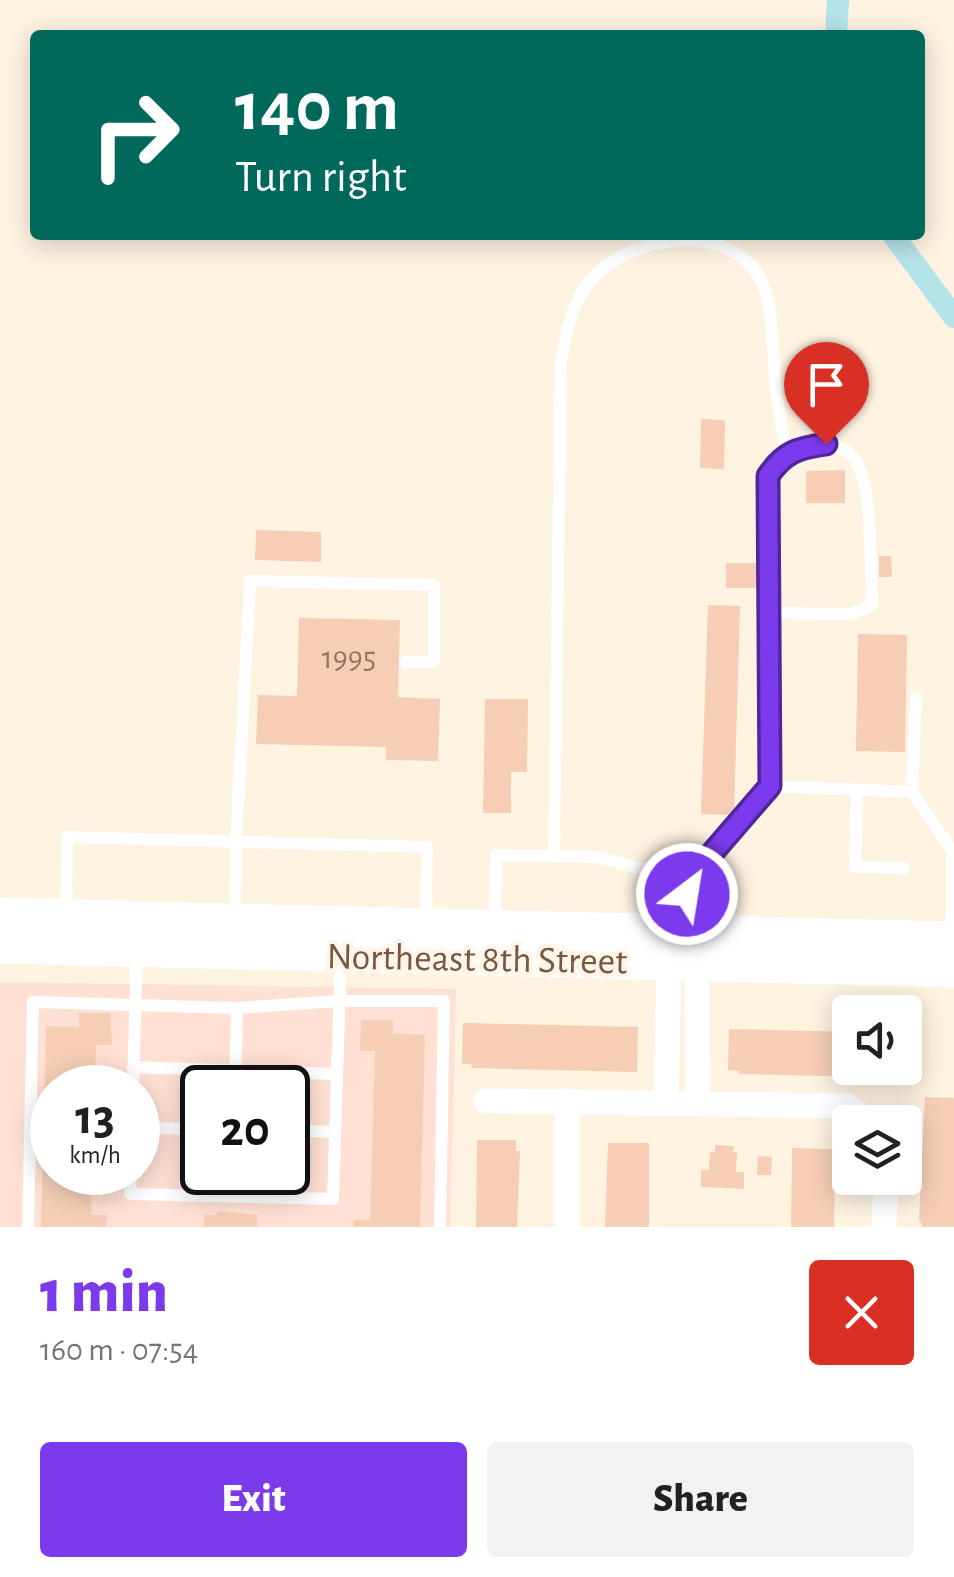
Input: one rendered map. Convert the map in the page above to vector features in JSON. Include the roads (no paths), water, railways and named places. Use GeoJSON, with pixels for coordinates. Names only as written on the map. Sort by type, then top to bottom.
{"type":"FeatureCollection","features":[{"type":"Feature","properties":{"kind":"main road","name":"Northeast 8th Street"},"geometry":{"type":"LineString","coordinates":[[0,915],[494,928],[684,953]]}},
{"type":"Feature","properties":{"kind":"main road","name":"Northeast 8th Street"},"geometry":{"type":"LineString","coordinates":[[0,946],[341,955],[953,955]]}},
{"type":"Feature","properties":{"kind":"street"},"geometry":{"type":"LineString","coordinates":[[666,1101],[667,1052],[684,953]]}},
{"type":"Feature","properties":{"kind":"street"},"geometry":{"type":"LineString","coordinates":[[684,953],[698,1052],[698,1102]]}},
{"type":"Feature","properties":{"kind":"street"},"geometry":{"type":"LineString","coordinates":[[667,1052],[698,1052]]}},
{"type":"Feature","properties":{"kind":"street"},"geometry":{"type":"LineString","coordinates":[[486,1102],[832,1106]]}},
{"type":"Feature","properties":{"kind":"street"},"geometry":{"type":"LineString","coordinates":[[567,1102],[567,1227]]}},
{"type":"Feature","properties":{"kind":"street"},"geometry":{"type":"LineString","coordinates":[[884,1227],[885,1195]]}},
{"type":"Feature","properties":{"kind":"lane"},"geometry":{"type":"LineString","coordinates":[[554,856],[561,362],[571,311],[594,278],[619,257],[656,243],[692,240],[715,244],[745,258],[763,282],[786,454]]}},
{"type":"Feature","properties":{"kind":"lane"},"geometry":{"type":"LineString","coordinates":[[684,953],[688,881],[770,786],[768,613],[768,476],[792,450],[826,444],[844,448],[858,464],[866,497],[872,605],[851,614],[768,613]]}},
{"type":"Feature","properties":{"kind":"lane"},"geometry":{"type":"LineString","coordinates":[[235,921],[250,581],[434,585],[434,662],[405,662]]}},
{"type":"Feature","properties":{"kind":"lane"},"geometry":{"type":"LineString","coordinates":[[916,696],[912,792],[952,852],[953,955]]}},
{"type":"Feature","properties":{"kind":"lane"},"geometry":{"type":"LineString","coordinates":[[770,786],[912,792]]}},
{"type":"Feature","properties":{"kind":"lane"},"geometry":{"type":"LineString","coordinates":[[857,790],[855,867],[904,868]]}},
{"type":"Feature","properties":{"kind":"lane"},"geometry":{"type":"LineString","coordinates":[[66,917],[68,837],[427,847],[426,926]]}},
{"type":"Feature","properties":{"kind":"lane"},"geometry":{"type":"LineString","coordinates":[[494,928],[496,855],[598,857],[688,881]]}},
{"type":"Feature","properties":{"kind":"lane"},"geometry":{"type":"LineString","coordinates":[[133,1065],[137,950]]}},
{"type":"Feature","properties":{"kind":"lane"},"geometry":{"type":"LineString","coordinates":[[160,1195],[333,1199],[341,955]]}},
{"type":"Feature","properties":{"kind":"lane"},"geometry":{"type":"LineString","coordinates":[[28,1227],[32,1002],[237,1008],[340,1000],[444,1002],[440,1227]]}},
{"type":"Feature","properties":{"kind":"lane"},"geometry":{"type":"LineString","coordinates":[[235,1065],[237,1008]]}},
{"type":"Feature","properties":{"kind":"lane"},"geometry":{"type":"LineString","coordinates":[[310,1073],[336,1074]]}},
{"type":"Feature","properties":{"kind":"lane"},"geometry":{"type":"LineString","coordinates":[[310,1131],[334,1132]]}},
{"type":"Feature","properties":{"kind":"waterway"},"geometry":{"type":"LineString","coordinates":[[836,30],[838,0]]}},
{"type":"Feature","properties":{"kind":"waterway"},"geometry":{"type":"LineString","coordinates":[[897,240],[954,317]]}}]}
